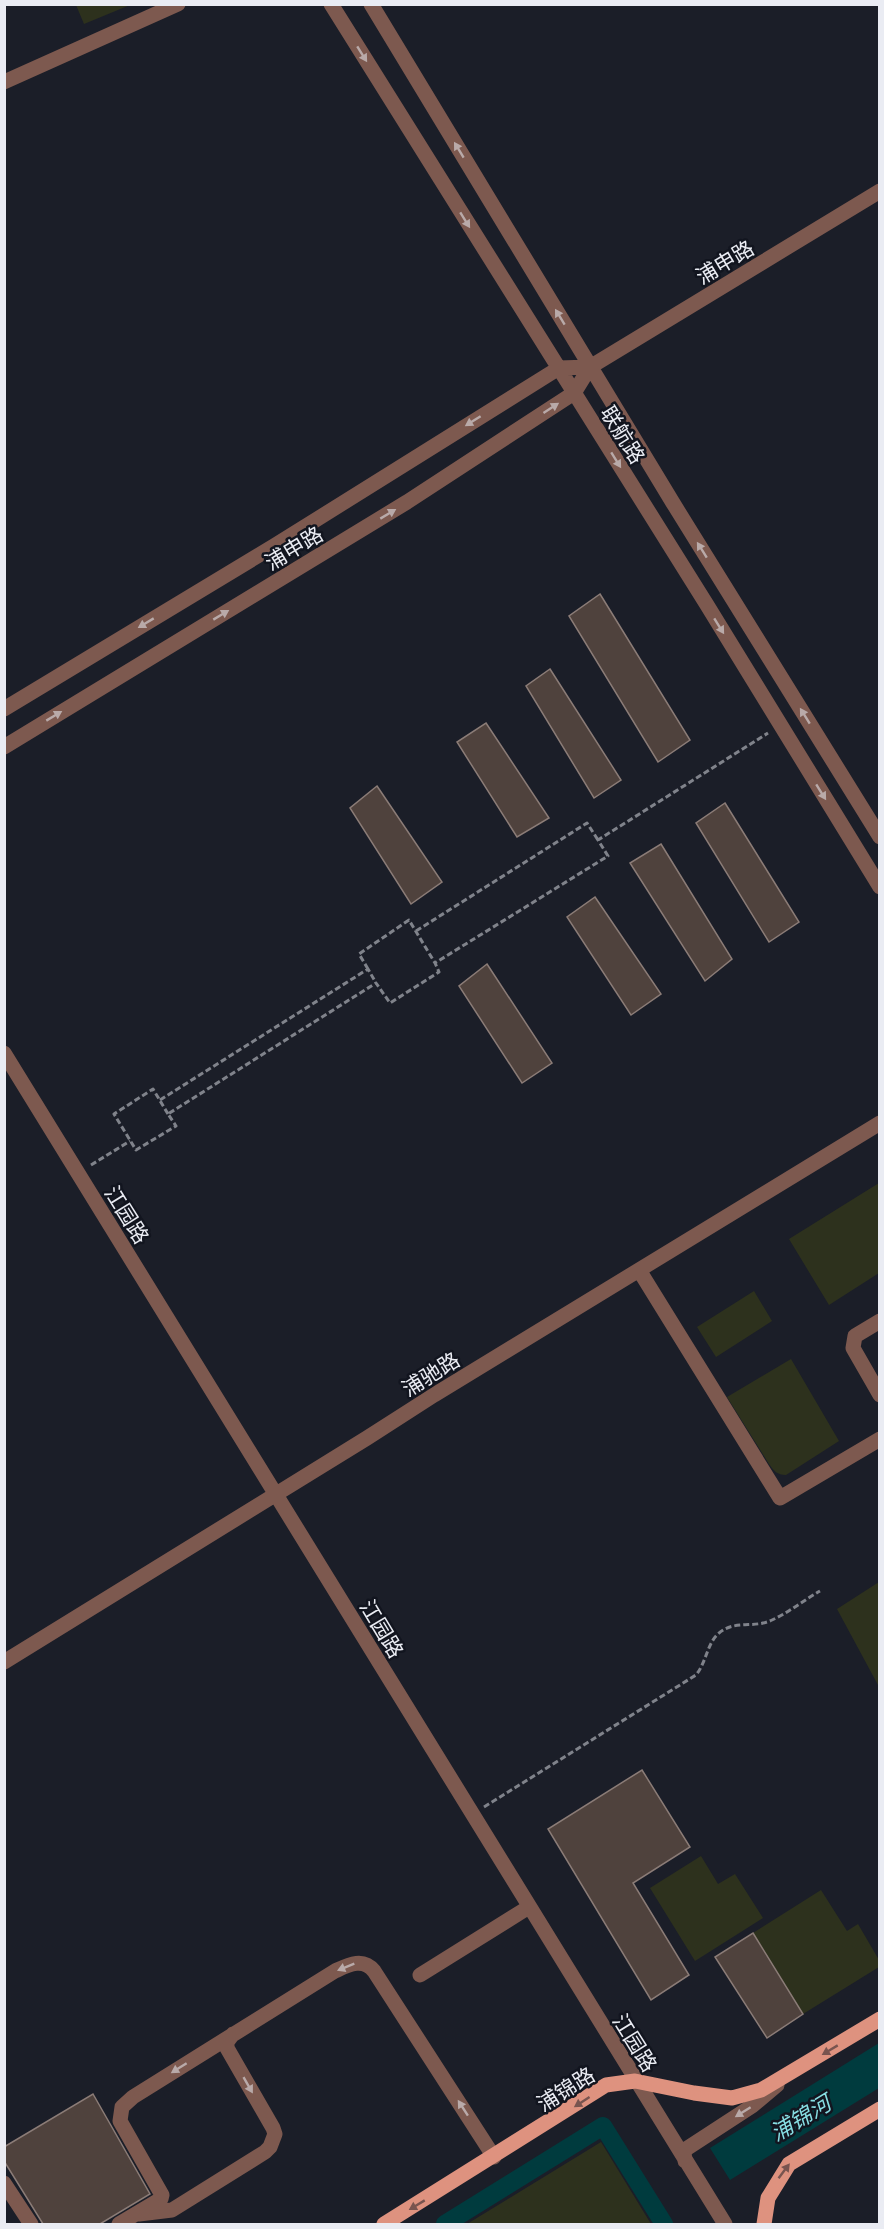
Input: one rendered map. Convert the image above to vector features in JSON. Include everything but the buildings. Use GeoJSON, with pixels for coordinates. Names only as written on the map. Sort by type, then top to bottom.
{"type":"FeatureCollection","features":[{"type":"Feature","properties":{"kind":"main road","name":"浦锦路"},"geometry":{"type":"LineString","coordinates":[[384,2224],[606,2085],[635,2080],[694,2093],[732,2098],[761,2090],[789,2075],[879,2019]]}},
{"type":"Feature","properties":{"kind":"main road"},"geometry":{"type":"LineString","coordinates":[[764,2224],[768,2198],[778,2178],[789,2164],[879,2109]]}},
{"type":"Feature","properties":{"kind":"street"},"geometry":{"type":"LineString","coordinates":[[4,82],[178,4]]}},
{"type":"Feature","properties":{"kind":"street","name":"联航路"},"geometry":{"type":"LineString","coordinates":[[331,4],[879,887]]}},
{"type":"Feature","properties":{"kind":"street","name":"联航路"},"geometry":{"type":"LineString","coordinates":[[370,4],[879,837]]}},
{"type":"Feature","properties":{"kind":"street","name":"浦申路"},"geometry":{"type":"LineString","coordinates":[[4,747],[407,502],[574,393],[590,367],[879,191]]}},
{"type":"Feature","properties":{"kind":"street","name":"浦申路"},"geometry":{"type":"LineString","coordinates":[[4,709],[274,546],[559,368],[590,367]]}},
{"type":"Feature","properties":{"kind":"street","name":"江园路"},"geometry":{"type":"LineString","coordinates":[[4,1053],[725,2224]]}},
{"type":"Feature","properties":{"kind":"street","name":"浦驰路"},"geometry":{"type":"LineString","coordinates":[[4,1662],[879,1123]]}},
{"type":"Feature","properties":{"kind":"street"},"geometry":{"type":"LineString","coordinates":[[639,1270],[780,1498],[879,1439]]}},
{"type":"Feature","properties":{"kind":"street"},"geometry":{"type":"LineString","coordinates":[[879,1322],[855,1336],[853,1348],[879,1395]]}},
{"type":"Feature","properties":{"kind":"street"},"geometry":{"type":"LineString","coordinates":[[420,1975],[529,1907]]}},
{"type":"Feature","properties":{"kind":"street"},"geometry":{"type":"LineString","coordinates":[[119,2224],[161,2199],[162,2195],[120,2121],[122,2107],[133,2097],[233,2034],[335,1971],[351,1964],[365,1964],[374,1971],[494,2157]]}},
{"type":"Feature","properties":{"kind":"street"},"geometry":{"type":"LineString","coordinates":[[135,2215],[172,2210],[270,2147],[275,2134],[273,2128],[227,2048],[227,2042],[233,2034]]}},
{"type":"Feature","properties":{"kind":"street","name":"浦锦路"},"geometry":{"type":"LineString","coordinates":[[685,2161],[686,2149],[752,2106],[789,2075]]}},
{"type":"Feature","properties":{"kind":"street"},"geometry":{"type":"LineString","coordinates":[[4,2183],[31,2224]]}},
{"type":"Feature","properties":{"kind":"path"},"geometry":{"type":"LineString","coordinates":[[598,840],[780,725]]}},
{"type":"Feature","properties":{"kind":"path"},"geometry":{"type":"LineString","coordinates":[[416,931],[586,823],[608,856],[435,963]]}},
{"type":"Feature","properties":{"kind":"path"},"geometry":{"type":"LineString","coordinates":[[409,920],[416,931],[439,972],[390,1003],[359,954],[409,920]]}},
{"type":"Feature","properties":{"kind":"path"},"geometry":{"type":"LineString","coordinates":[[160,1100],[368,969]]}},
{"type":"Feature","properties":{"kind":"path"},"geometry":{"type":"LineString","coordinates":[[168,1114],[376,982]]}},
{"type":"Feature","properties":{"kind":"path"},"geometry":{"type":"LineString","coordinates":[[153,1089],[160,1100],[176,1126],[136,1150],[114,1114],[153,1089]]}},
{"type":"Feature","properties":{"kind":"path"},"geometry":{"type":"LineString","coordinates":[[91,1166],[130,1141]]}},
{"type":"Feature","properties":{"kind":"path"},"geometry":{"type":"LineString","coordinates":[[472,1814],[696,1675],[714,1640],[723,1630],[738,1625],[772,1620],[820,1591]]}},
{"type":"Feature","properties":{"kind":"shaded area"},"geometry":{"type":"Polygon","coordinates":[[[76,5],[130,5],[84,24],[76,5]]]}},
{"type":"Feature","properties":{"kind":"shaded area"},"geometry":{"type":"Polygon","coordinates":[[[879,1183],[879,1273],[829,1305],[789,1239],[879,1183]]]}},
{"type":"Feature","properties":{"kind":"shaded area"},"geometry":{"type":"Polygon","coordinates":[[[754,1291],[772,1321],[716,1357],[697,1327],[754,1291]]]}},
{"type":"Feature","properties":{"kind":"shaded area"},"geometry":{"type":"Polygon","coordinates":[[[791,1359],[839,1441],[786,1475],[774,1471],[727,1397],[791,1359]]]}},
{"type":"Feature","properties":{"kind":"shaded area"},"geometry":{"type":"Polygon","coordinates":[[[879,1582],[880,1684],[878,1685],[837,1609],[879,1582]]]}},
{"type":"Feature","properties":{"kind":"shaded area"},"geometry":{"type":"Polygon","coordinates":[[[701,1856],[718,1884],[735,1874],[763,1918],[695,1961],[650,1888],[701,1856]]]}},
{"type":"Feature","properties":{"kind":"shaded area"},"geometry":{"type":"Polygon","coordinates":[[[821,1890],[847,1931],[858,1924],[879,1960],[879,1967],[803,2014],[753,1933],[821,1890]]]}},
{"type":"Feature","properties":{"kind":"shaded area"},"geometry":{"type":"Polygon","coordinates":[[[601,2142],[651,2224],[467,2224],[601,2142]]]}},
{"type":"Feature","properties":{"kind":"water","name":"浦锦河"},"geometry":{"type":"Polygon","coordinates":[[[879,2043],[879,2088],[730,2180],[710,2148],[879,2043]]]}},
{"type":"Feature","properties":{"kind":"waterway"},"geometry":{"type":"LineString","coordinates":[[445,2224],[603,2126],[664,2224]]}}]}
